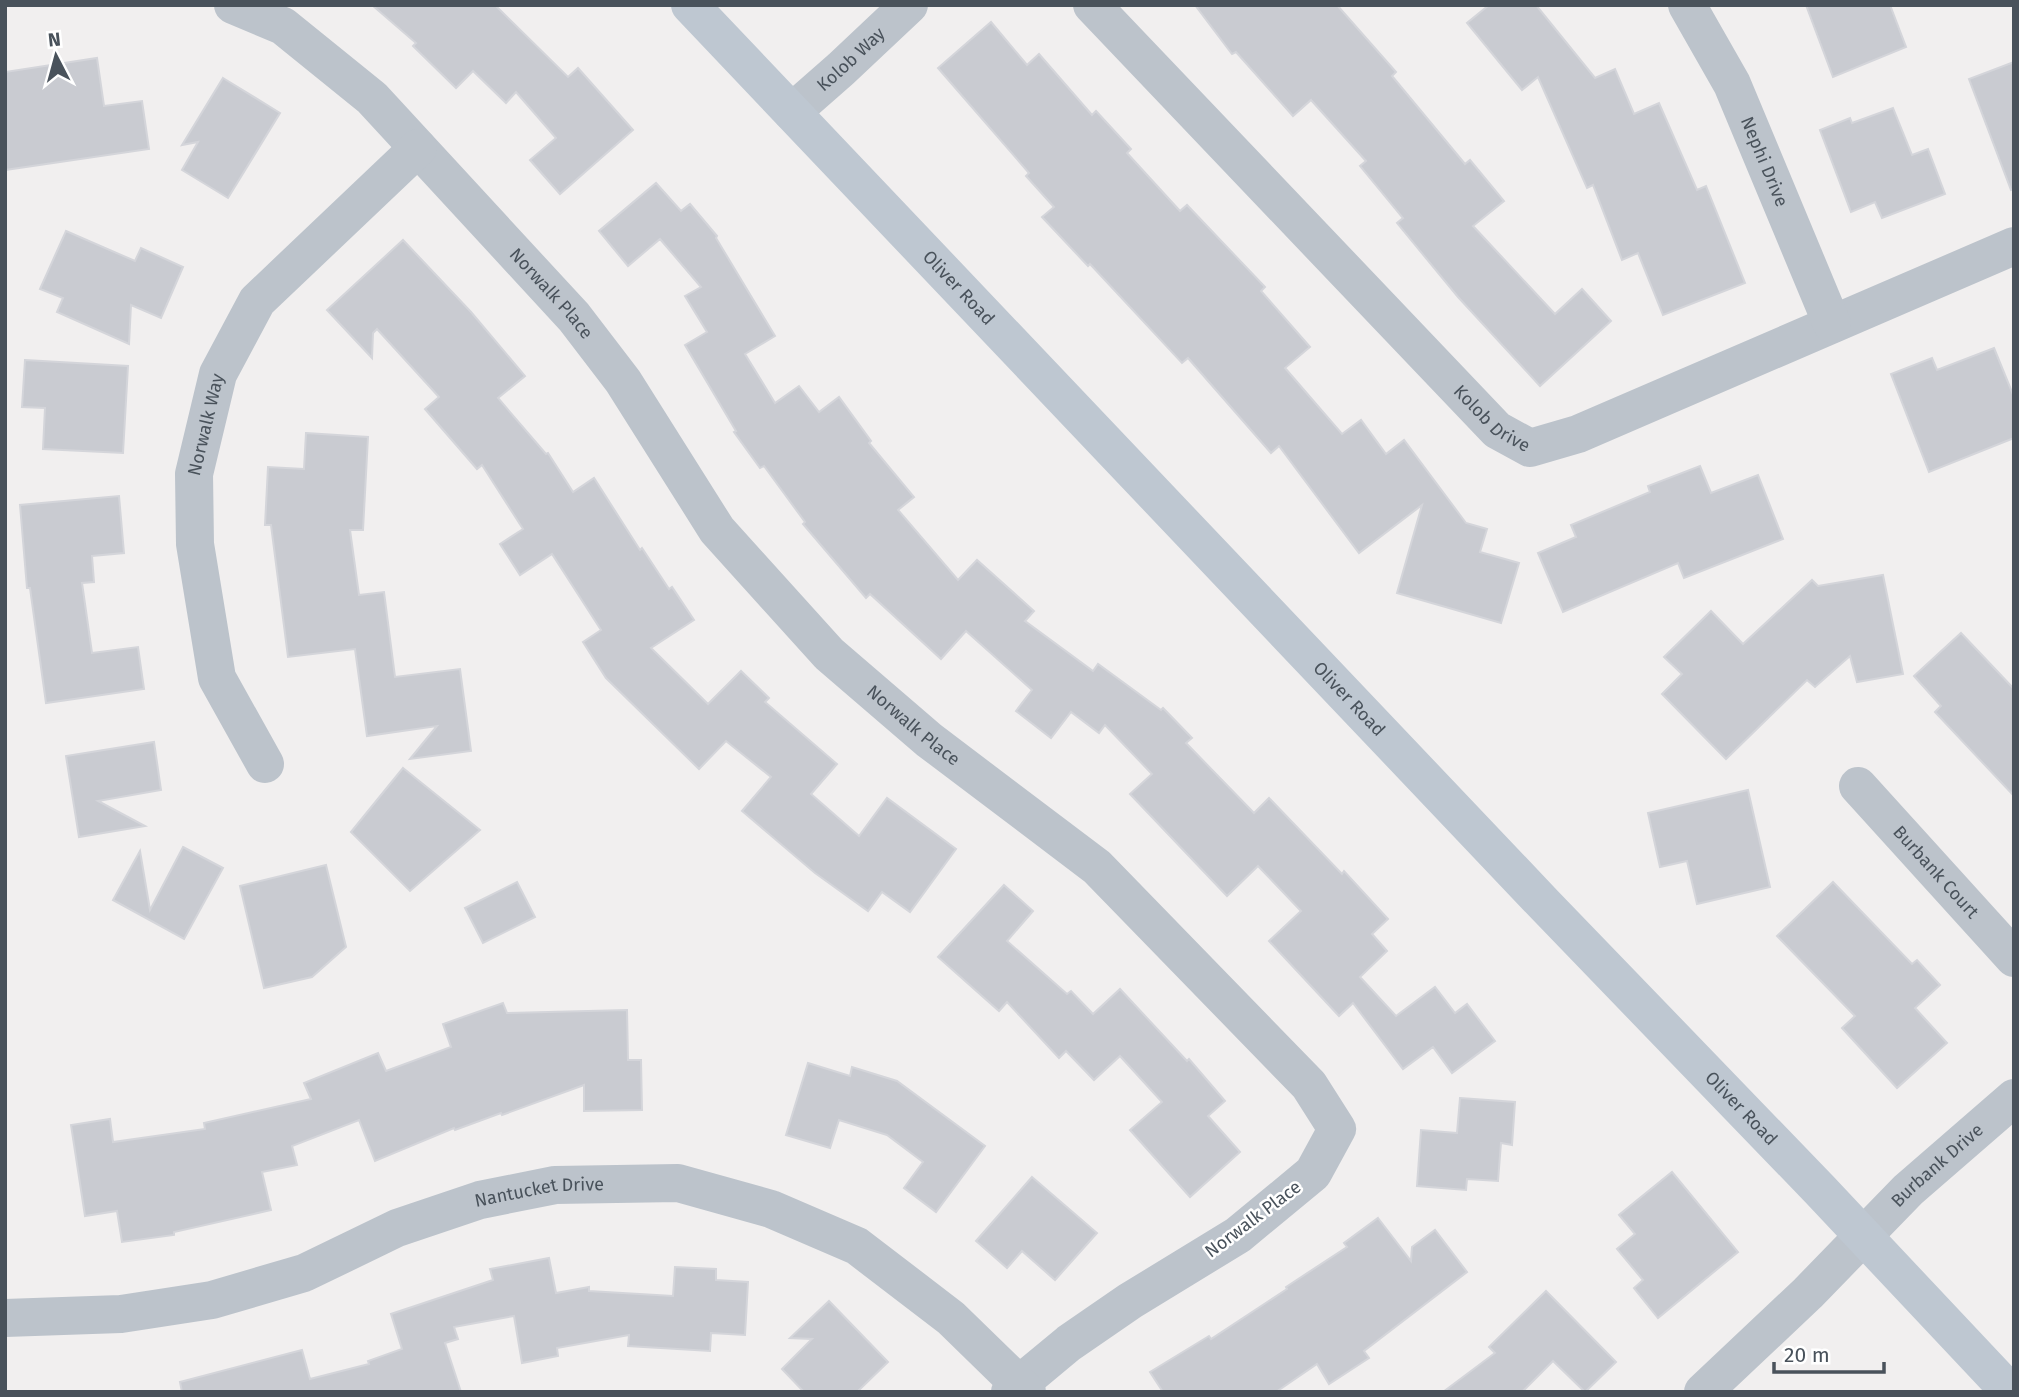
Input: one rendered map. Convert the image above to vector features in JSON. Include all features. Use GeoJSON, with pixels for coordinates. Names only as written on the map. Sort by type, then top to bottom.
{"type":"FeatureCollection","features":[{"type":"Feature","properties":{"kind":"street","name":"Norwalk Place"},"geometry":{"type":"LineString","coordinates":[[233,5],[283,26],[372,98],[574,317],[622,381],[717,530],[829,653],[929,740],[1097,867],[1309,1085],[1337,1129],[1314,1173],[1238,1235],[1089,1329],[1069,1343],[1018,1389]]}},
{"type":"Feature","properties":{"kind":"street","name":"Oliver Road"},"geometry":{"type":"LineString","coordinates":[[690,5],[2010,1392]]}},
{"type":"Feature","properties":{"kind":"street","name":"Kolob Way"},"geometry":{"type":"LineString","coordinates":[[792,112],[909,5]]}},
{"type":"Feature","properties":{"kind":"street","name":"Kolob Drive"},"geometry":{"type":"LineString","coordinates":[[1092,5],[1497,430],[1530,448],[1578,434],[2014,246]]}},
{"type":"Feature","properties":{"kind":"street","name":"Nephi Drive"},"geometry":{"type":"LineString","coordinates":[[1687,5],[1732,84],[1832,324]]}},
{"type":"Feature","properties":{"kind":"street","name":"Norwalk Way"},"geometry":{"type":"LineString","coordinates":[[265,764],[217,678],[195,544],[194,474],[218,374],[257,300],[418,148]]}},
{"type":"Feature","properties":{"kind":"street","name":"Burbank Court"},"geometry":{"type":"LineString","coordinates":[[1858,786],[2014,958]]}},
{"type":"Feature","properties":{"kind":"street","name":"Burbank Drive"},"geometry":{"type":"LineString","coordinates":[[1703,1392],[1808,1293],[1909,1190],[2014,1098]]}},
{"type":"Feature","properties":{"kind":"street","name":"Nantucket Drive"},"geometry":{"type":"LineString","coordinates":[[5,1318],[121,1314],[212,1300],[304,1273],[397,1228],[480,1200],[555,1185],[678,1183],[771,1209],[857,1247],[951,1318],[1018,1389]]}},
{"type":"Feature","properties":{"kind":"building"},"geometry":{"type":"Polygon","coordinates":[[[372,5],[495,5],[568,77],[578,68],[633,130],[560,194],[530,160],[556,138],[516,92],[506,103],[473,71],[456,88],[413,46],[416,43],[372,5]]]}},
{"type":"Feature","properties":{"kind":"building"},"geometry":{"type":"Polygon","coordinates":[[[1195,5],[1337,5],[1396,72],[1392,76],[1465,164],[1470,160],[1504,201],[1473,226],[1555,314],[1582,289],[1611,321],[1540,386],[1458,297],[1397,223],[1403,218],[1360,166],[1366,161],[1311,100],[1293,116],[1236,52],[1232,54],[1195,5]]]}},
{"type":"Feature","properties":{"kind":"building"},"geometry":{"type":"Polygon","coordinates":[[[1489,5],[1536,5],[1595,78],[1615,69],[1634,114],[1659,103],[1697,190],[1706,186],[1745,283],[1663,315],[1638,253],[1622,260],[1593,185],[1587,188],[1538,77],[1522,90],[1467,23],[1489,5]]]}},
{"type":"Feature","properties":{"kind":"building"},"geometry":{"type":"Polygon","coordinates":[[[1806,5],[1890,5],[1906,47],[1833,77],[1806,5]]]}},
{"type":"Feature","properties":{"kind":"building"},"geometry":{"type":"Polygon","coordinates":[[[991,22],[1027,65],[1039,54],[1092,115],[1096,111],[1131,149],[1127,153],[1180,211],[1187,205],[1265,287],[1261,291],[1310,347],[1285,368],[1342,434],[1361,420],[1386,454],[1404,440],[1466,523],[1487,529],[1480,552],[1519,563],[1501,623],[1397,593],[1422,505],[1359,553],[1279,446],[1271,453],[1188,358],[1182,363],[1090,264],[1088,266],[1042,217],[1054,207],[1026,176],[1029,173],[938,68],[991,22]]]}},
{"type":"Feature","properties":{"kind":"building"},"geometry":{"type":"Polygon","coordinates":[[[97,58],[104,106],[142,101],[149,149],[5,170],[5,72],[97,58]]]}},
{"type":"Feature","properties":{"kind":"building"},"geometry":{"type":"Polygon","coordinates":[[[2014,62],[2014,189],[2011,190],[1969,79],[2014,62]]]}},
{"type":"Feature","properties":{"kind":"building"},"geometry":{"type":"Polygon","coordinates":[[[223,78],[280,113],[228,198],[182,170],[198,142],[182,145],[223,78]]]}},
{"type":"Feature","properties":{"kind":"building"},"geometry":{"type":"Polygon","coordinates":[[[1893,108],[1912,155],[1928,149],[1945,194],[1882,218],[1875,202],[1851,212],[1820,130],[1850,118],[1852,123],[1893,108]]]}},
{"type":"Feature","properties":{"kind":"building"},"geometry":{"type":"Polygon","coordinates":[[[656,183],[681,211],[690,204],[717,236],[775,336],[745,354],[775,403],[799,386],[819,412],[839,397],[871,441],[869,443],[914,497],[898,510],[958,580],[977,560],[1034,611],[1025,621],[1093,671],[1098,664],[1161,710],[1163,708],[1192,738],[1186,743],[1254,813],[1269,798],[1342,874],[1344,871],[1388,919],[1372,934],[1387,951],[1360,977],[1396,1016],[1435,987],[1455,1013],[1467,1004],[1495,1041],[1452,1073],[1433,1047],[1403,1069],[1353,1003],[1339,1016],[1269,941],[1301,911],[1258,866],[1227,896],[1130,794],[1152,774],[1105,725],[1099,733],[1071,712],[1051,738],[1016,711],[1032,690],[966,631],[941,659],[870,594],[866,598],[803,524],[805,522],[764,466],[760,468],[734,432],[736,431],[685,345],[707,332],[685,296],[701,287],[660,239],[628,266],[599,231],[656,183]]]}},
{"type":"Feature","properties":{"kind":"building"},"geometry":{"type":"Polygon","coordinates":[[[66,231],[135,261],[141,248],[183,267],[161,318],[131,305],[129,344],[57,312],[63,298],[40,289],[66,231]]]}},
{"type":"Feature","properties":{"kind":"building"},"geometry":{"type":"Polygon","coordinates":[[[403,240],[471,312],[525,376],[498,398],[546,454],[548,453],[573,492],[594,478],[640,550],[642,548],[669,589],[672,587],[694,620],[651,648],[708,704],[741,671],[769,698],[765,702],[837,764],[811,794],[859,836],[887,798],[956,849],[910,912],[882,892],[868,911],[815,873],[742,811],[771,777],[726,741],[699,769],[606,678],[583,642],[601,630],[552,554],[520,575],[500,544],[523,529],[482,465],[477,469],[425,409],[439,397],[377,329],[373,333],[372,358],[327,310],[403,240]]]}},
{"type":"Feature","properties":{"kind":"building"},"geometry":{"type":"Polygon","coordinates":[[[1994,348],[2014,397],[2014,438],[1929,472],[1891,374],[1932,358],[1937,370],[1994,348]]]}},
{"type":"Feature","properties":{"kind":"building"},"geometry":{"type":"Polygon","coordinates":[[[25,360],[128,366],[123,453],[43,449],[45,408],[22,407],[25,360]]]}},
{"type":"Feature","properties":{"kind":"building"},"geometry":{"type":"Polygon","coordinates":[[[306,433],[368,437],[363,530],[350,530],[359,595],[384,592],[395,677],[460,669],[471,751],[410,759],[437,726],[367,736],[355,649],[288,657],[271,525],[265,525],[268,467],[304,469],[306,433]]]}},
{"type":"Feature","properties":{"kind":"building"},"geometry":{"type":"Polygon","coordinates":[[[1700,466],[1711,493],[1758,475],[1783,539],[1684,578],[1678,563],[1563,612],[1538,553],[1576,537],[1571,525],[1650,492],[1648,486],[1700,466]]]}},
{"type":"Feature","properties":{"kind":"building"},"geometry":{"type":"Polygon","coordinates":[[[119,496],[124,553],[92,556],[94,582],[82,583],[92,653],[138,647],[144,689],[46,703],[30,588],[27,588],[20,505],[119,496]]]}},
{"type":"Feature","properties":{"kind":"building"},"geometry":{"type":"Polygon","coordinates":[[[1883,575],[1903,674],[1857,682],[1850,656],[1815,687],[1807,680],[1726,759],[1662,694],[1682,674],[1664,657],[1711,611],[1743,644],[1812,580],[1818,586],[1883,575]]]}},
{"type":"Feature","properties":{"kind":"building"},"geometry":{"type":"Polygon","coordinates":[[[1961,633],[2014,689],[2014,796],[1935,712],[1941,706],[1914,676],[1961,633]]]}},
{"type":"Feature","properties":{"kind":"building"},"geometry":{"type":"Polygon","coordinates":[[[154,742],[161,790],[98,801],[145,826],[79,837],[66,756],[154,742]]]}},
{"type":"Feature","properties":{"kind":"building"},"geometry":{"type":"Polygon","coordinates":[[[403,768],[480,830],[410,891],[351,832],[403,768]]]}},
{"type":"Feature","properties":{"kind":"building"},"geometry":{"type":"Polygon","coordinates":[[[1748,790],[1770,887],[1697,904],[1687,861],[1660,867],[1648,813],[1748,790]]]}},
{"type":"Feature","properties":{"kind":"building"},"geometry":{"type":"Polygon","coordinates":[[[183,847],[223,868],[184,939],[113,900],[140,851],[150,910],[183,847]]]}},
{"type":"Feature","properties":{"kind":"building"},"geometry":{"type":"Polygon","coordinates":[[[326,865],[346,947],[312,977],[264,988],[240,886],[326,865]]]}},
{"type":"Feature","properties":{"kind":"building"},"geometry":{"type":"Polygon","coordinates":[[[517,882],[535,917],[483,943],[465,908],[517,882]]]}},
{"type":"Feature","properties":{"kind":"building"},"geometry":{"type":"Polygon","coordinates":[[[1833,882],[1912,964],[1917,960],[1940,985],[1915,1008],[1947,1043],[1897,1088],[1842,1028],[1855,1016],[1777,936],[1833,882]]]}},
{"type":"Feature","properties":{"kind":"building"},"geometry":{"type":"Polygon","coordinates":[[[1004,885],[1033,911],[1007,941],[1067,994],[1071,991],[1093,1014],[1120,989],[1187,1061],[1189,1059],[1225,1101],[1208,1116],[1240,1152],[1190,1197],[1130,1130],[1162,1102],[1120,1056],[1094,1080],[1066,1051],[1059,1058],[1007,1002],[999,1011],[938,957],[1004,885]]]}},
{"type":"Feature","properties":{"kind":"building"},"geometry":{"type":"Polygon","coordinates":[[[503,1003],[507,1013],[627,1010],[628,1060],[641,1060],[642,1110],[584,1111],[584,1085],[502,1115],[501,1113],[455,1130],[454,1128],[375,1161],[359,1120],[292,1146],[297,1165],[262,1172],[271,1210],[174,1232],[174,1235],[122,1242],[117,1211],[85,1216],[71,1125],[110,1119],[113,1142],[205,1129],[204,1123],[311,1099],[304,1083],[378,1053],[386,1071],[451,1047],[443,1024],[503,1003]]]}},
{"type":"Feature","properties":{"kind":"building"},"geometry":{"type":"Polygon","coordinates":[[[808,1063],[850,1076],[852,1067],[897,1081],[985,1146],[936,1212],[904,1188],[923,1162],[887,1135],[839,1120],[830,1148],[786,1135],[808,1063]]]}},
{"type":"Feature","properties":{"kind":"building"},"geometry":{"type":"Polygon","coordinates":[[[1460,1098],[1515,1102],[1512,1145],[1501,1143],[1498,1181],[1467,1179],[1466,1190],[1417,1186],[1421,1130],[1457,1133],[1460,1098]]]}},
{"type":"Feature","properties":{"kind":"building"},"geometry":{"type":"Polygon","coordinates":[[[1672,1172],[1738,1252],[1658,1318],[1634,1288],[1643,1280],[1617,1249],[1635,1234],[1619,1215],[1672,1172]]]}},
{"type":"Feature","properties":{"kind":"building"},"geometry":{"type":"Polygon","coordinates":[[[1032,1177],[1097,1233],[1055,1280],[1022,1251],[1007,1268],[976,1241],[1032,1177]]]}},
{"type":"Feature","properties":{"kind":"building"},"geometry":{"type":"Polygon","coordinates":[[[1378,1218],[1411,1261],[1412,1247],[1435,1230],[1467,1272],[1364,1351],[1369,1358],[1329,1384],[1317,1364],[1276,1392],[1163,1392],[1150,1372],[1209,1336],[1211,1339],[1287,1289],[1286,1287],[1347,1247],[1344,1243],[1378,1218]]]}},
{"type":"Feature","properties":{"kind":"building"},"geometry":{"type":"Polygon","coordinates":[[[549,1258],[556,1293],[589,1287],[589,1291],[673,1296],[675,1267],[716,1269],[716,1280],[748,1282],[745,1335],[711,1333],[710,1351],[628,1346],[629,1335],[557,1348],[558,1356],[522,1363],[514,1316],[454,1327],[458,1339],[445,1343],[461,1392],[182,1392],[180,1382],[302,1350],[310,1379],[369,1364],[368,1361],[402,1349],[391,1314],[493,1280],[490,1269],[549,1258]]]}},
{"type":"Feature","properties":{"kind":"building"},"geometry":{"type":"Polygon","coordinates":[[[1546,1291],[1616,1362],[1585,1392],[1553,1361],[1522,1392],[1443,1392],[1495,1353],[1489,1347],[1546,1291]]]}},
{"type":"Feature","properties":{"kind":"building"},"geometry":{"type":"Polygon","coordinates":[[[829,1301],[888,1362],[857,1392],[804,1392],[782,1369],[812,1339],[790,1338],[829,1301]]]}}]}
